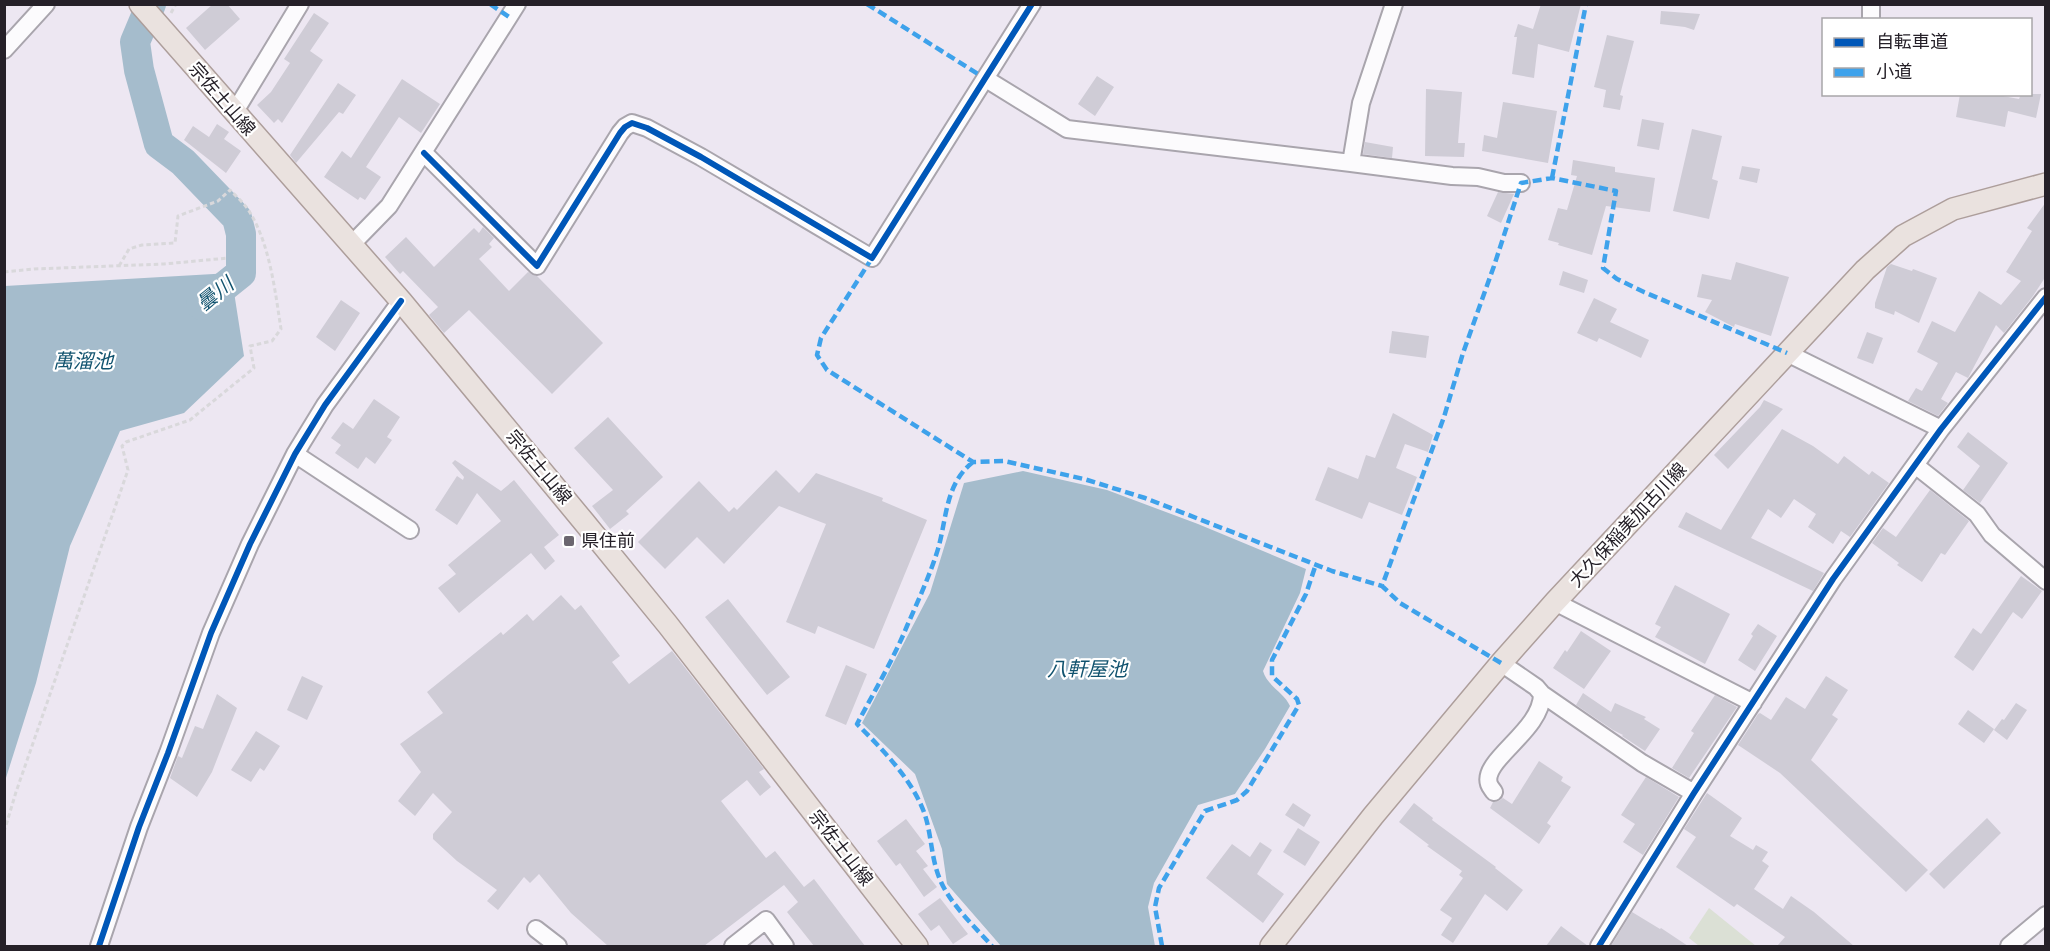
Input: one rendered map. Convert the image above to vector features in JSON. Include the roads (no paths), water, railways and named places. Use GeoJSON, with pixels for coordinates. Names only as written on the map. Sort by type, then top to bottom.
{"type":"FeatureCollection","features":[{"type":"Feature","properties":{"kind":"main road","name":"宗佐土山線"},"geometry":{"type":"LineString","coordinates":[[140,4],[401,301],[668,625],[917,946]]}},
{"type":"Feature","properties":{"kind":"main road","name":"大久保稲美加古川線"},"geometry":{"type":"LineString","coordinates":[[1271,946],[1372,816],[1501,663],[1865,270],[1903,236],[1953,209],[2046,184]]}},
{"type":"Feature","properties":{"kind":"street"},"geometry":{"type":"LineString","coordinates":[[5,48],[46,4]]}},
{"type":"Feature","properties":{"kind":"street"},"geometry":{"type":"LineString","coordinates":[[234,113],[300,4]]}},
{"type":"Feature","properties":{"kind":"street"},"geometry":{"type":"LineString","coordinates":[[351,245],[389,206],[517,4]]}},
{"type":"Feature","properties":{"kind":"street"},"geometry":{"type":"LineString","coordinates":[[424,153],[537,266],[621,133],[632,123],[647,128],[701,157],[872,258],[1032,4]]}},
{"type":"Feature","properties":{"kind":"street"},"geometry":{"type":"LineString","coordinates":[[1351,163],[1361,103],[1394,4]]}},
{"type":"Feature","properties":{"kind":"street"},"geometry":{"type":"LineString","coordinates":[[986,79],[1067,129],[1452,176],[1478,177],[1504,183],[1521,183]]}},
{"type":"Feature","properties":{"kind":"street"},"geometry":{"type":"LineString","coordinates":[[1599,946],[1833,579],[1941,429],[2046,297]]}},
{"type":"Feature","properties":{"kind":"street"},"geometry":{"type":"LineString","coordinates":[[99,946],[139,827],[211,633],[250,544],[295,454],[325,405],[401,301]]}},
{"type":"Feature","properties":{"kind":"street"},"geometry":{"type":"LineString","coordinates":[[1786,353],[1941,429]]}},
{"type":"Feature","properties":{"kind":"street"},"geometry":{"type":"LineString","coordinates":[[295,454],[410,530]]}},
{"type":"Feature","properties":{"kind":"street"},"geometry":{"type":"LineString","coordinates":[[1915,465],[1977,514],[1992,535],[2046,581]]}},
{"type":"Feature","properties":{"kind":"street"},"geometry":{"type":"LineString","coordinates":[[1556,602],[1753,703]]}},
{"type":"Feature","properties":{"kind":"street"},"geometry":{"type":"LineString","coordinates":[[1501,663],[1642,763],[1694,794]]}},
{"type":"Feature","properties":{"kind":"street"},"geometry":{"type":"LineString","coordinates":[[1494,792],[1489,784],[1489,772],[1537,716],[1542,694]]}},
{"type":"Feature","properties":{"kind":"street"},"geometry":{"type":"LineString","coordinates":[[2009,946],[2046,915]]}},
{"type":"Feature","properties":{"kind":"street"},"geometry":{"type":"LineString","coordinates":[[733,946],[766,920],[785,946]]}},
{"type":"Feature","properties":{"kind":"street"},"geometry":{"type":"LineString","coordinates":[[536,929],[558,946]]}},
{"type":"Feature","properties":{"kind":"water","name":"萬溜池"},"geometry":{"type":"Polygon","coordinates":[[[231,273],[244,356],[184,413],[120,431],[70,546],[36,683],[5,781],[5,286],[231,273]]]}},
{"type":"Feature","properties":{"kind":"water","name":"八軒屋池"},"geometry":{"type":"Polygon","coordinates":[[[1023,471],[1107,490],[1198,524],[1306,569],[1300,593],[1263,671],[1268,681],[1290,706],[1235,794],[1198,805],[1154,883],[1148,907],[1155,946],[1001,946],[947,884],[942,849],[915,774],[862,723],[930,593],[964,483],[1023,471]]]}},
{"type":"Feature","properties":{"kind":"waterway","name":"曇川"},"geometry":{"type":"LineString","coordinates":[[151,4],[135,42],[139,70],[159,144],[183,162],[237,218],[241,234],[241,273],[201,305]]}},
{"type":"Feature","properties":{"kind":"place","name":"県住前"},"geometry":{"type":"Point","coordinates":[569,541]}}]}
